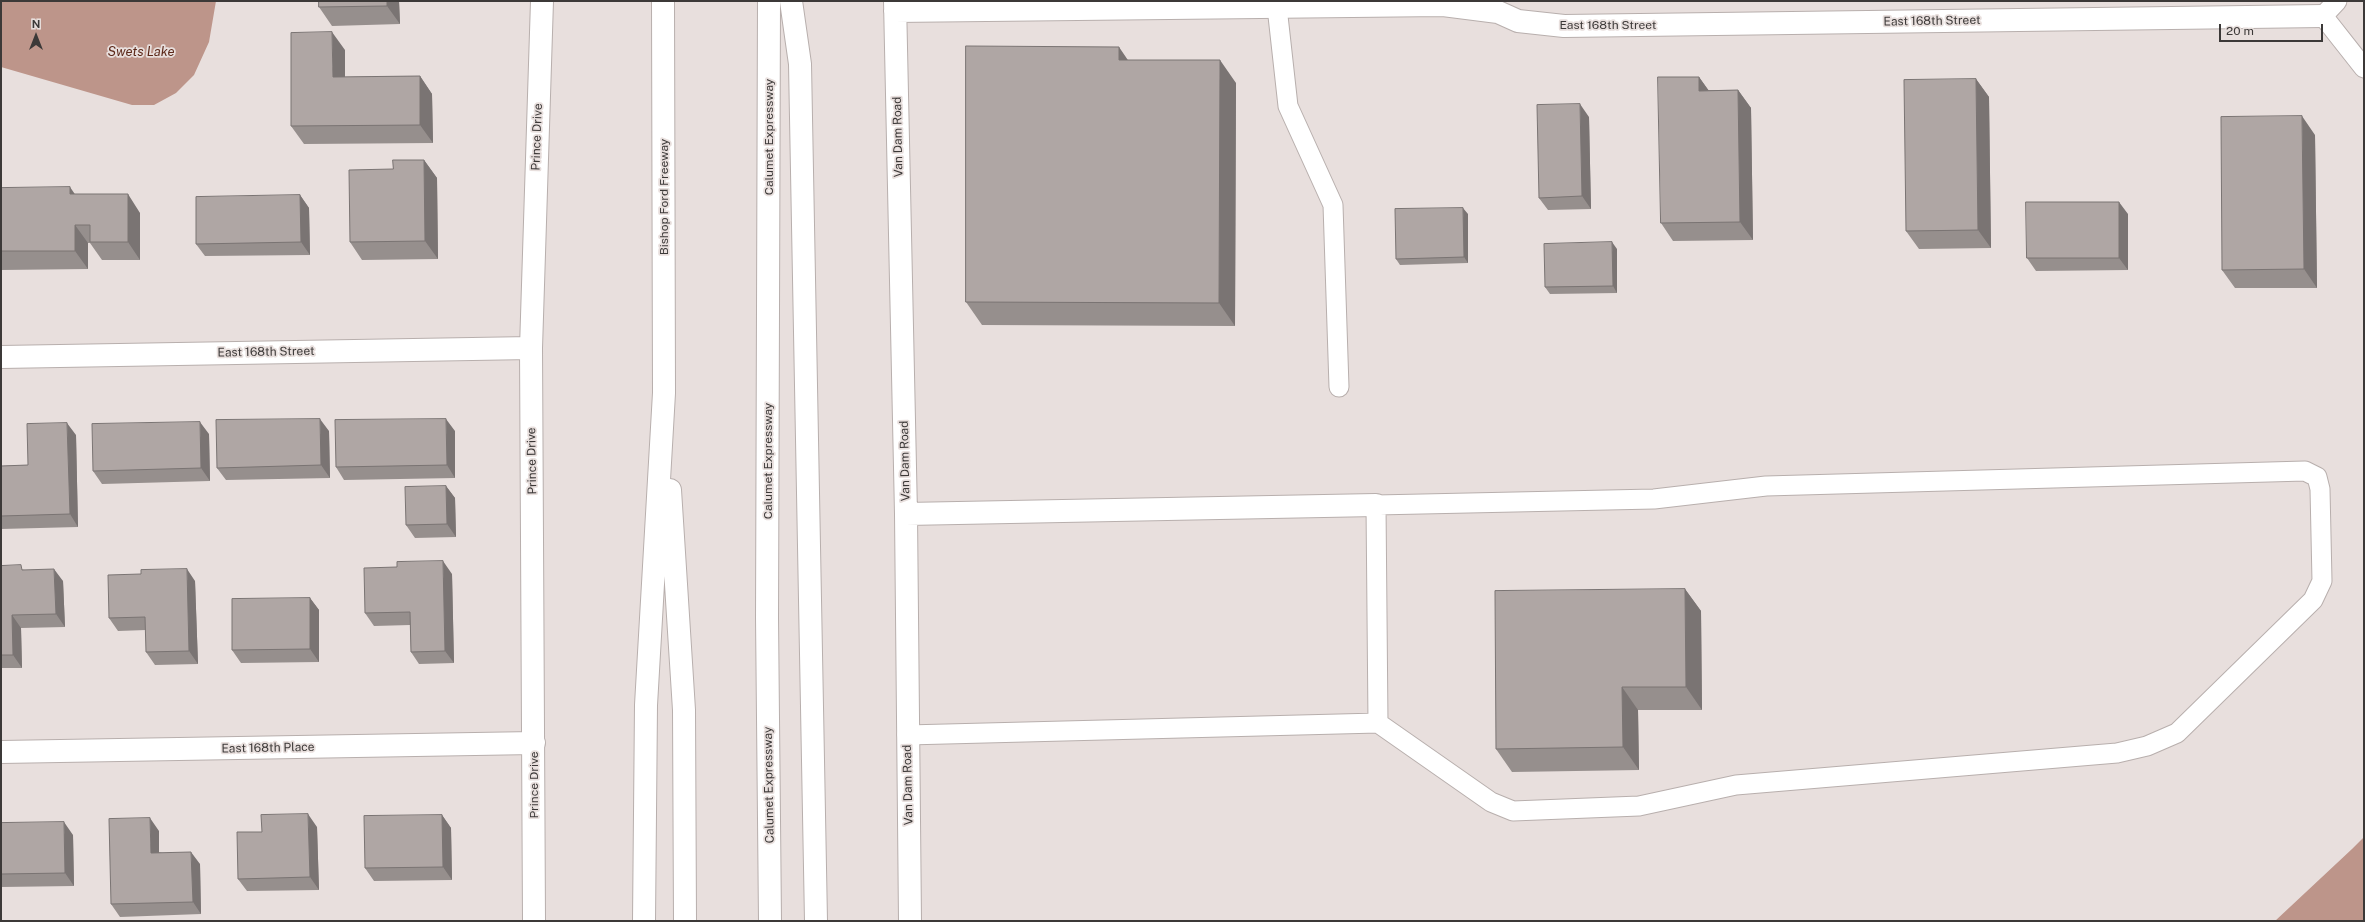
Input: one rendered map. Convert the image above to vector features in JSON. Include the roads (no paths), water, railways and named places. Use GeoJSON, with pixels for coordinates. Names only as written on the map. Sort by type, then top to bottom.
{"type":"FeatureCollection","features":[{"type":"Feature","properties":{"kind":"main road","name":"Prince Drive"},"geometry":{"type":"LineString","coordinates":[[534,921],[531,348],[542,1]]}},
{"type":"Feature","properties":{"kind":"main road","name":"Bishop Ford Freeway"},"geometry":{"type":"LineString","coordinates":[[663,1],[664,393]]}},
{"type":"Feature","properties":{"kind":"main road","name":"Calumet Expressway"},"geometry":{"type":"LineString","coordinates":[[769,1],[767,617],[770,921]]}},
{"type":"Feature","properties":{"kind":"main road"},"geometry":{"type":"LineString","coordinates":[[791,1],[800,64],[816,921]]}},
{"type":"Feature","properties":{"kind":"main road","name":"East 168th Street"},"geometry":{"type":"LineString","coordinates":[[895,6],[1276,6],[1301,4],[1421,3],[1498,12],[1518,21],[1564,26],[2330,9]]}},
{"type":"Feature","properties":{"kind":"main road","name":"Van Dam Road"},"geometry":{"type":"LineString","coordinates":[[895,6],[906,514],[910,921]]}},
{"type":"Feature","properties":{"kind":"main road","name":"East 168th Street"},"geometry":{"type":"LineString","coordinates":[[1,357],[531,348]]}},
{"type":"Feature","properties":{"kind":"main road"},"geometry":{"type":"LineString","coordinates":[[644,921],[646,706],[664,393]]}},
{"type":"Feature","properties":{"kind":"main road"},"geometry":{"type":"LineString","coordinates":[[664,393],[684,710],[685,921]]}},
{"type":"Feature","properties":{"kind":"main road"},"geometry":{"type":"LineString","coordinates":[[906,514],[1376,505]]}},
{"type":"Feature","properties":{"kind":"main road","name":"East 168th Place"},"geometry":{"type":"LineString","coordinates":[[1,752],[534,743]]}},
{"type":"Feature","properties":{"kind":"lane"},"geometry":{"type":"LineString","coordinates":[[1276,6],[1288,106],[1333,205],[1339,387]]}},
{"type":"Feature","properties":{"kind":"lane"},"geometry":{"type":"LineString","coordinates":[[2330,9],[2364,68]]}},
{"type":"Feature","properties":{"kind":"lane"},"geometry":{"type":"LineString","coordinates":[[907,736],[1378,723],[1491,802],[1513,810],[1639,806],[1736,785],[2117,753],[2147,746],[2177,733],[2313,600],[2322,581],[2320,489],[2317,477],[2305,471],[1774,485],[1654,499],[1376,505],[1378,723]]}},
{"type":"Feature","properties":{"kind":"water","name":"Swets Lake"},"geometry":{"type":"Polygon","coordinates":[[[1,1],[216,1],[209,42],[194,75],[176,93],[154,105],[132,105],[1,67],[1,1]]]}},
{"type":"Feature","properties":{"kind":"water"},"geometry":{"type":"Polygon","coordinates":[[[2364,837],[2364,921],[2275,921],[2352,849],[2364,837]]]}}]}
